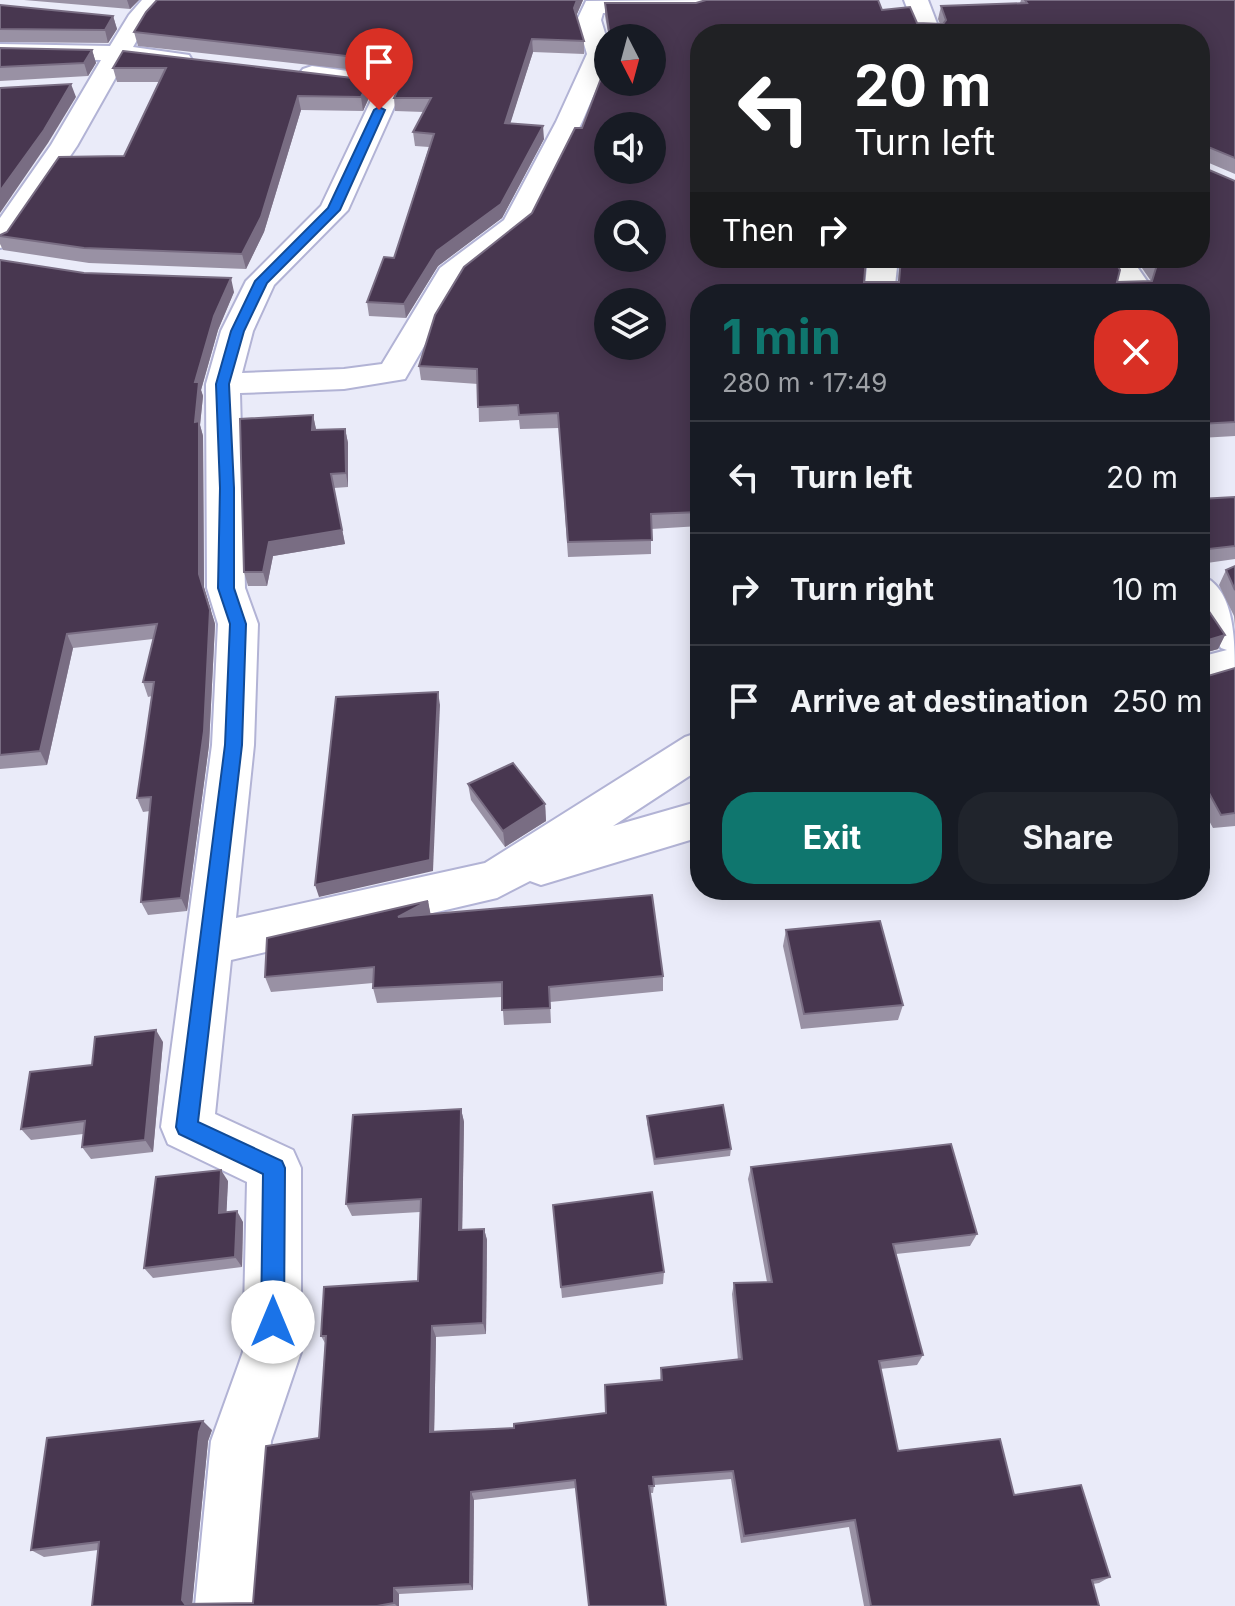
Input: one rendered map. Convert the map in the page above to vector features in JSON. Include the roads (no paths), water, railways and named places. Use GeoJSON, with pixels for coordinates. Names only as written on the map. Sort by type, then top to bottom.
{"type":"FeatureCollection","features":[{"type":"Feature","properties":{"kind":"street"},"geometry":{"type":"LineString","coordinates":[[70,88],[155,0]]}},
{"type":"Feature","properties":{"kind":"street"},"geometry":{"type":"LineString","coordinates":[[223,384],[344,379],[393,372],[451,274],[516,225],[569,122],[599,54],[589,20],[594,6],[695,6],[698,0]]}},
{"type":"Feature","properties":{"kind":"street"},"geometry":{"type":"LineString","coordinates":[[916,0],[925,24]]}},
{"type":"Feature","properties":{"kind":"street"},"geometry":{"type":"LineString","coordinates":[[5,255],[114,44]]}},
{"type":"Feature","properties":{"kind":"street"},"geometry":{"type":"LineString","coordinates":[[0,51],[114,44],[210,63]]}},
{"type":"Feature","properties":{"kind":"street"},"geometry":{"type":"LineString","coordinates":[[227,1606],[241,1441],[272,1352],[274,1168],[187,1127],[233,745],[238,624],[226,588],[227,488],[223,384],[237,331],[245,281],[334,210],[391,85],[273,70]]}},
{"type":"Feature","properties":{"kind":"street"},"geometry":{"type":"LineString","coordinates":[[1210,602],[1235,638]]}},
{"type":"Feature","properties":{"kind":"street"},"geometry":{"type":"LineString","coordinates":[[1210,669],[1235,662]]}},
{"type":"Feature","properties":{"kind":"street"},"geometry":{"type":"LineString","coordinates":[[497,879],[690,754]]}},
{"type":"Feature","properties":{"kind":"street"},"geometry":{"type":"LineString","coordinates":[[208,945],[497,879],[690,822]]}}]}
